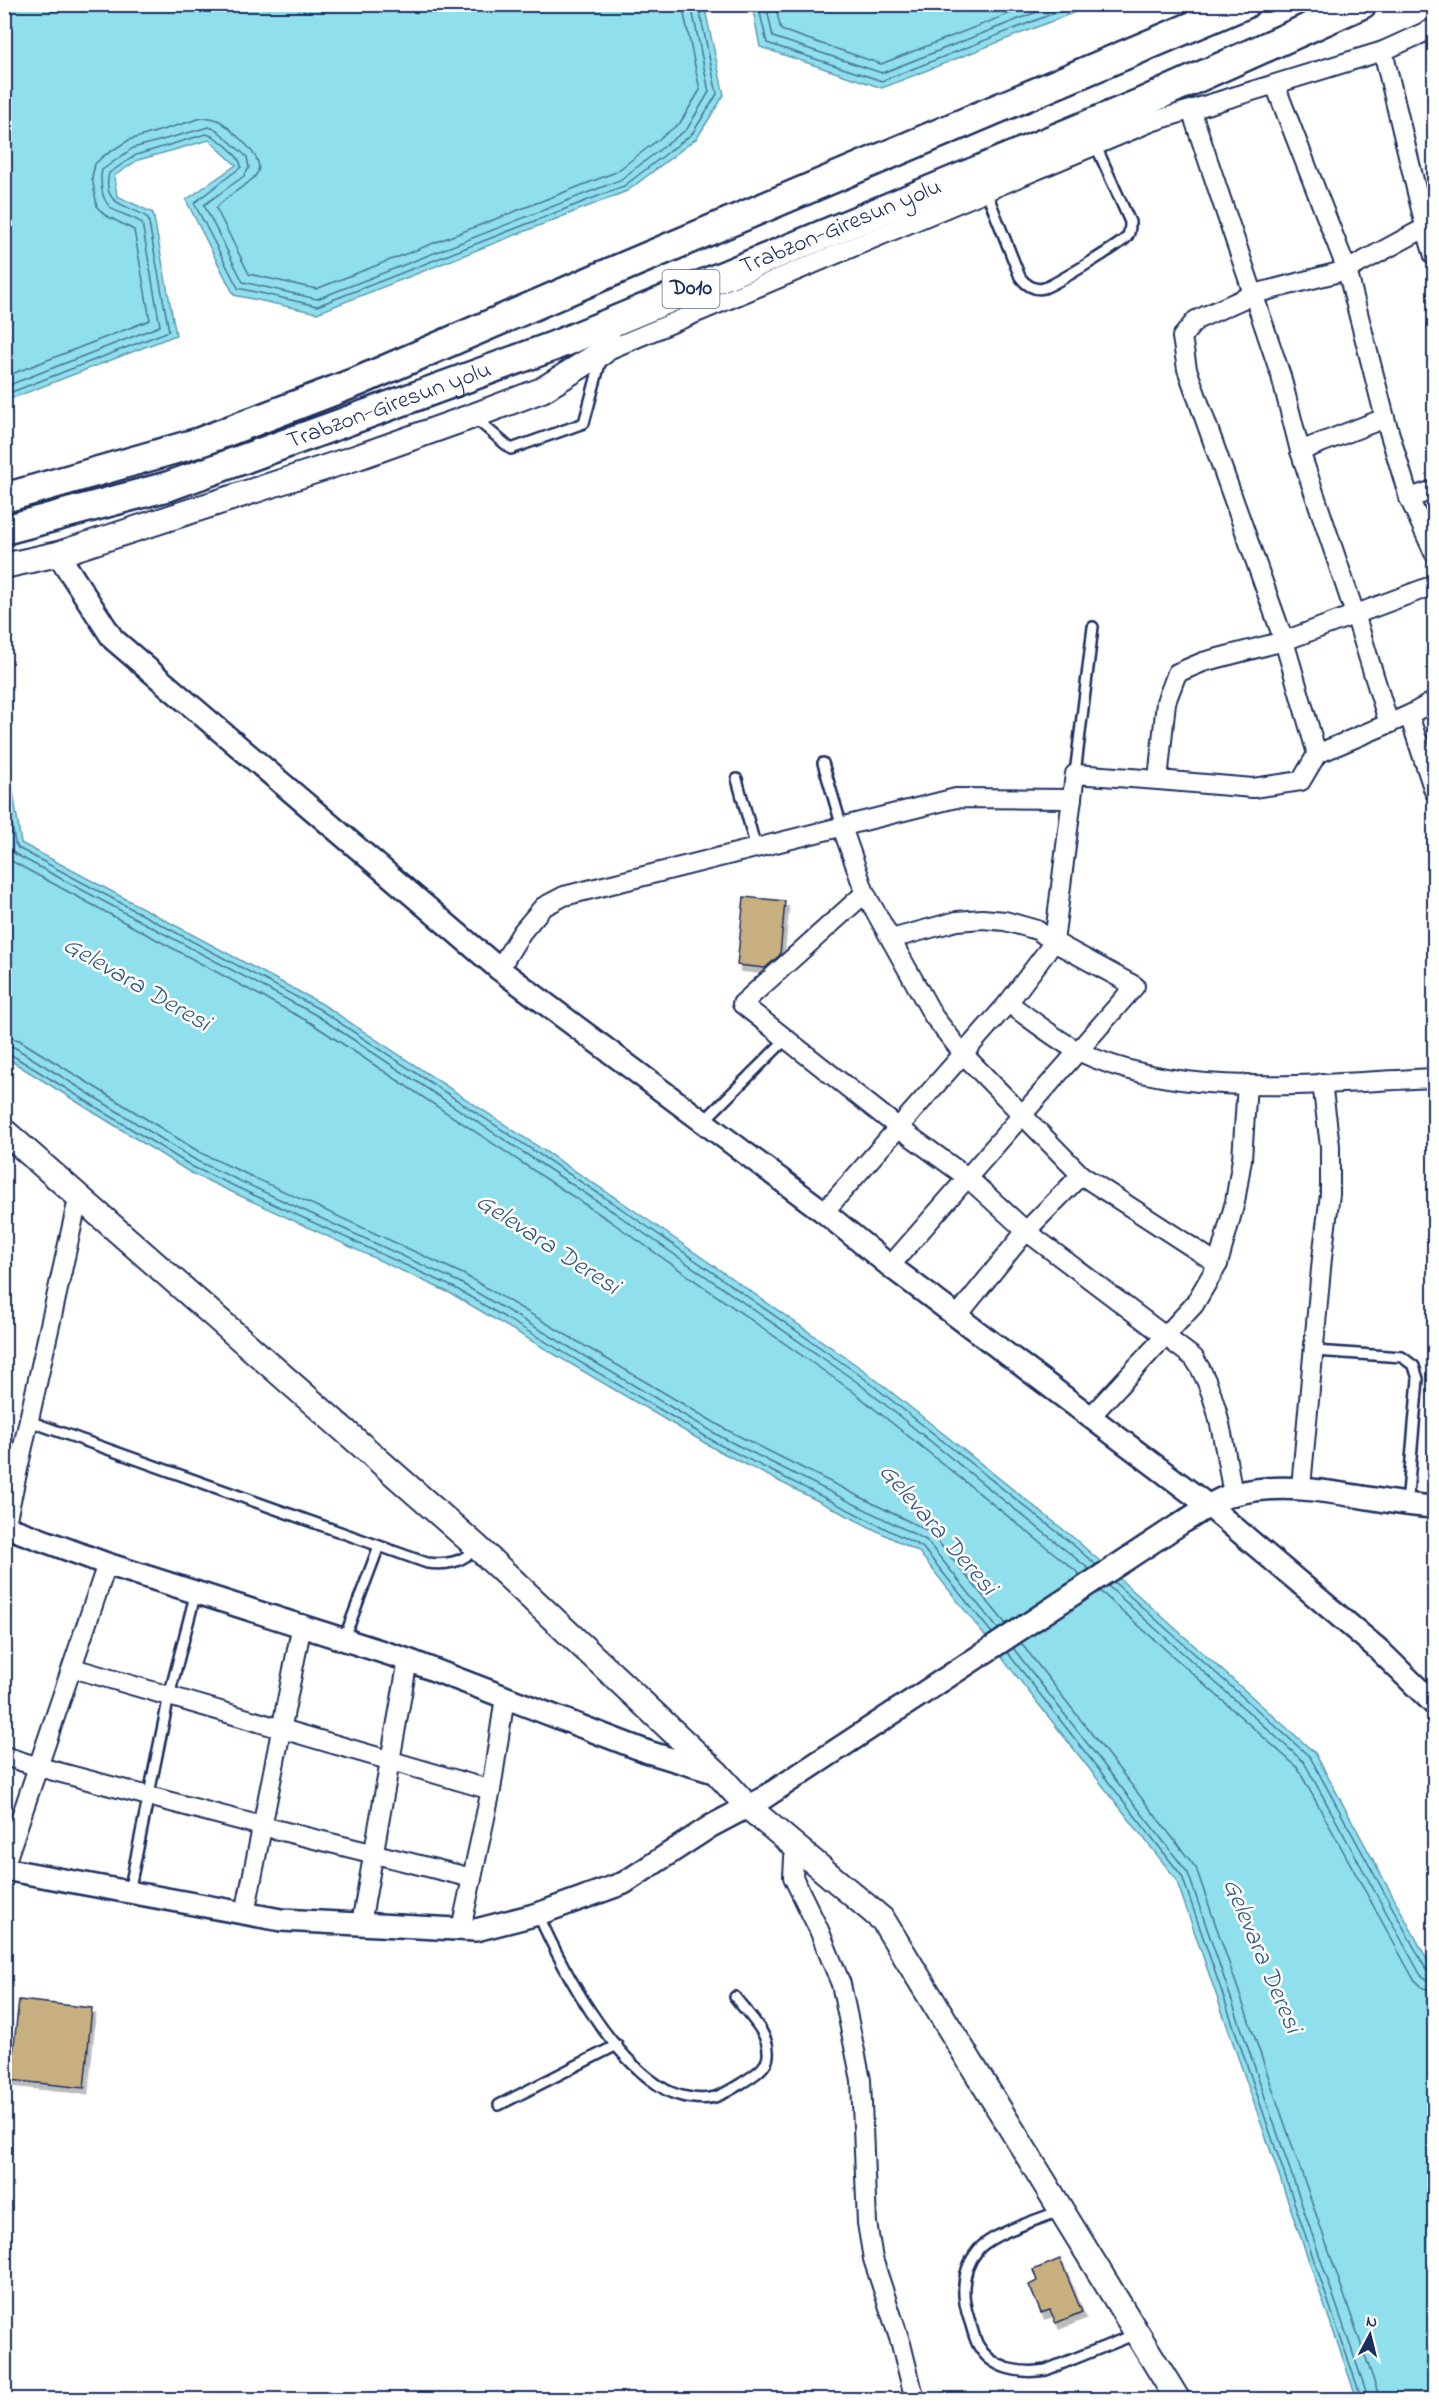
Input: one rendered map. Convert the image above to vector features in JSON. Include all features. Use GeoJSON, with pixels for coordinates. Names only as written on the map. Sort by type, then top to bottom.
{"type":"FeatureCollection","features":[{"type":"Feature","properties":{"kind":"highway","name":"Trabzon-Giresun yolu"},"geometry":{"type":"LineString","coordinates":[[4,498],[200,442],[359,381],[1245,4]]}},
{"type":"Feature","properties":{"kind":"highway","name":"Trabzon-Giresun yolu"},"geometry":{"type":"LineString","coordinates":[[4,531],[169,486],[554,346],[1146,112],[1362,4]]}},
{"type":"Feature","properties":{"kind":"main road"},"geometry":{"type":"LineString","coordinates":[[4,566],[58,554],[358,457],[542,390],[603,352],[610,322]]}},
{"type":"Feature","properties":{"kind":"main road"},"geometry":{"type":"LineString","coordinates":[[4,1131],[476,1546],[717,1773],[755,1803],[798,1849],[883,1920],[1178,2400]]}},
{"type":"Feature","properties":{"kind":"street"},"geometry":{"type":"LineString","coordinates":[[603,352],[1096,146],[1146,112],[1191,110],[1383,51],[1434,28]]}},
{"type":"Feature","properties":{"kind":"street"},"geometry":{"type":"LineString","coordinates":[[1383,51],[1430,224],[1434,256]]}},
{"type":"Feature","properties":{"kind":"street"},"geometry":{"type":"LineString","coordinates":[[1275,85],[1347,270],[1385,418],[1409,498],[1434,553]]}},
{"type":"Feature","properties":{"kind":"street"},"geometry":{"type":"LineString","coordinates":[[1191,110],[1281,376],[1300,451],[1389,724]]}},
{"type":"Feature","properties":{"kind":"street"},"geometry":{"type":"LineString","coordinates":[[1317,754],[1284,641],[1187,369],[1182,337],[1196,320],[1254,294],[1347,270],[1430,224]]}},
{"type":"Feature","properties":{"kind":"street"},"geometry":{"type":"LineString","coordinates":[[1300,451],[1385,418]]}},
{"type":"Feature","properties":{"kind":"street"},"geometry":{"type":"LineString","coordinates":[[1409,498],[1434,490]]}},
{"type":"Feature","properties":{"kind":"street"},"geometry":{"type":"LineString","coordinates":[[58,554],[113,639],[499,969],[824,1212],[890,1266],[1210,1507],[1378,1649],[1434,1704]]}},
{"type":"Feature","properties":{"kind":"street"},"geometry":{"type":"LineString","coordinates":[[1158,780],[1166,702],[1177,673],[1203,662],[1284,641],[1434,585]]}},
{"type":"Feature","properties":{"kind":"street"},"geometry":{"type":"LineString","coordinates":[[824,1212],[1008,1003],[1054,942],[1075,774],[1252,788],[1300,781],[1317,754],[1409,715],[1434,701]]}},
{"type":"Feature","properties":{"kind":"street"},"geometry":{"type":"LineString","coordinates":[[1409,715],[1434,791]]}},
{"type":"Feature","properties":{"kind":"street"},"geometry":{"type":"LineString","coordinates":[[499,969],[522,932],[543,906],[564,896],[956,798],[1072,799]]}},
{"type":"Feature","properties":{"kind":"street"},"geometry":{"type":"LineString","coordinates":[[842,827],[865,893],[934,1017],[964,1054],[1025,1114],[1081,1175],[1218,1264]]}},
{"type":"Feature","properties":{"kind":"street"},"geometry":{"type":"LineString","coordinates":[[865,893],[742,1004],[899,1128],[968,1178],[1026,1231],[1194,1358],[1204,1373],[1212,1397],[1233,1494]]}},
{"type":"Feature","properties":{"kind":"street"},"geometry":{"type":"LineString","coordinates":[[890,1266],[1135,986],[1054,942],[1037,930],[1005,921],[982,919],[957,921],[891,939]]}},
{"type":"Feature","properties":{"kind":"street"},"geometry":{"type":"LineString","coordinates":[[1008,1003],[1078,1051],[1116,1066],[1160,1078],[1216,1084],[1322,1083],[1434,1078]]}},
{"type":"Feature","properties":{"kind":"street"},"geometry":{"type":"LineString","coordinates":[[1301,1487],[1330,1194],[1330,1146],[1322,1083]]}},
{"type":"Feature","properties":{"kind":"street"},"geometry":{"type":"LineString","coordinates":[[1091,1416],[1194,1305],[1218,1264],[1235,1202],[1242,1159],[1247,1084]]}},
{"type":"Feature","properties":{"kind":"street"},"geometry":{"type":"LineString","coordinates":[[958,1315],[1026,1231],[1081,1175]]}},
{"type":"Feature","properties":{"kind":"street"},"geometry":{"type":"LineString","coordinates":[[80,1199],[76,1208],[5,1529],[107,1564],[344,1638],[408,1660],[648,1752],[717,1773]]}},
{"type":"Feature","properties":{"kind":"street"},"geometry":{"type":"LineString","coordinates":[[107,1564],[4,1868],[281,1920],[476,1930],[538,1914],[624,1883],[711,1826],[755,1803],[1183,1522],[1233,1494],[1301,1487],[1407,1505],[1434,1507]]}},
{"type":"Feature","properties":{"kind":"street"},"geometry":{"type":"LineString","coordinates":[[245,1914],[302,1624]]}},
{"type":"Feature","properties":{"kind":"street"},"geometry":{"type":"LineString","coordinates":[[361,1924],[408,1660]]}},
{"type":"Feature","properties":{"kind":"street"},"geometry":{"type":"LineString","coordinates":[[73,1668],[490,1790]]}},
{"type":"Feature","properties":{"kind":"street"},"geometry":{"type":"LineString","coordinates":[[460,1929],[490,1790],[505,1697]]}},
{"type":"Feature","properties":{"kind":"street"},"geometry":{"type":"LineString","coordinates":[[4,1756],[262,1826],[471,1878]]}},
{"type":"Feature","properties":{"kind":"street"},"geometry":{"type":"LineString","coordinates":[[798,1849],[794,1858],[793,1877],[819,1930],[841,1984],[861,2080],[867,2223],[873,2259],[901,2344],[915,2400]]}},
{"type":"Feature","properties":{"kind":"lane"},"geometry":{"type":"LineString","coordinates":[[987,191],[1020,277],[1028,285],[1044,288],[1114,247],[1130,232],[1130,222],[1096,146]]}},
{"type":"Feature","properties":{"kind":"lane"},"geometry":{"type":"LineString","coordinates":[[473,416],[511,448],[584,423],[603,352]]}},
{"type":"Feature","properties":{"kind":"lane"},"geometry":{"type":"LineString","coordinates":[[1075,774],[1093,627]]}},
{"type":"Feature","properties":{"kind":"lane"},"geometry":{"type":"LineString","coordinates":[[823,763],[842,827]]}},
{"type":"Feature","properties":{"kind":"lane"},"geometry":{"type":"LineString","coordinates":[[737,779],[756,848]]}},
{"type":"Feature","properties":{"kind":"lane"},"geometry":{"type":"LineString","coordinates":[[703,1122],[786,1039]]}},
{"type":"Feature","properties":{"kind":"lane"},"geometry":{"type":"LineString","coordinates":[[1315,1351],[1402,1358],[1414,1366],[1418,1379],[1407,1505]]}},
{"type":"Feature","properties":{"kind":"lane"},"geometry":{"type":"LineString","coordinates":[[29,1421],[379,1546],[437,1564],[463,1559],[476,1546]]}},
{"type":"Feature","properties":{"kind":"lane"},"geometry":{"type":"LineString","coordinates":[[344,1638],[379,1546]]}},
{"type":"Feature","properties":{"kind":"lane"},"geometry":{"type":"LineString","coordinates":[[129,1892],[168,1696],[196,1592]]}},
{"type":"Feature","properties":{"kind":"lane"},"geometry":{"type":"LineString","coordinates":[[538,1914],[560,1964],[617,2045],[637,2068],[667,2091],[688,2097],[716,2097],[759,2071],[768,2056],[767,2041],[735,1997]]}},
{"type":"Feature","properties":{"kind":"lane"},"geometry":{"type":"LineString","coordinates":[[499,2105],[617,2045]]}},
{"type":"Feature","properties":{"kind":"lane"},"geometry":{"type":"LineString","coordinates":[[1062,2210],[986,2242],[970,2262],[963,2289],[964,2303],[978,2345],[994,2362],[1005,2368],[1033,2373],[1046,2370],[1138,2333]]}},
{"type":"Feature","properties":{"kind":"water"},"geometry":{"type":"Polygon","coordinates":[[[5,4],[704,5],[724,95],[697,138],[627,191],[317,313],[234,295],[186,200],[236,165],[209,140],[138,160],[114,176],[117,196],[153,213],[176,335],[5,401],[5,4]]]}},
{"type":"Feature","properties":{"kind":"water"},"geometry":{"type":"Polygon","coordinates":[[[752,4],[1093,5],[882,88],[760,47],[752,4]]]}},
{"type":"Feature","properties":{"kind":"water","name":"Gelevara Deresi"},"geometry":{"type":"Polygon","coordinates":[[[4,734],[21,843],[322,1004],[622,1202],[865,1371],[1075,1539],[1315,1753],[1434,1972],[1434,2399],[1357,2399],[1176,1879],[919,1552],[717,1450],[452,1294],[191,1173],[5,1057],[4,734]]]}},
{"type":"Feature","properties":{"kind":"building"},"geometry":{"type":"Polygon","coordinates":[[[744,897],[785,901],[780,955],[765,968],[737,965],[744,897]]]}},
{"type":"Feature","properties":{"kind":"building"},"geometry":{"type":"Polygon","coordinates":[[[19,2000],[92,2008],[84,2088],[10,2080],[19,2000]]]}},
{"type":"Feature","properties":{"kind":"building"},"geometry":{"type":"Polygon","coordinates":[[[1060,2259],[1082,2312],[1056,2323],[1050,2310],[1041,2313],[1029,2285],[1037,2281],[1033,2270],[1060,2259]]]}}]}
